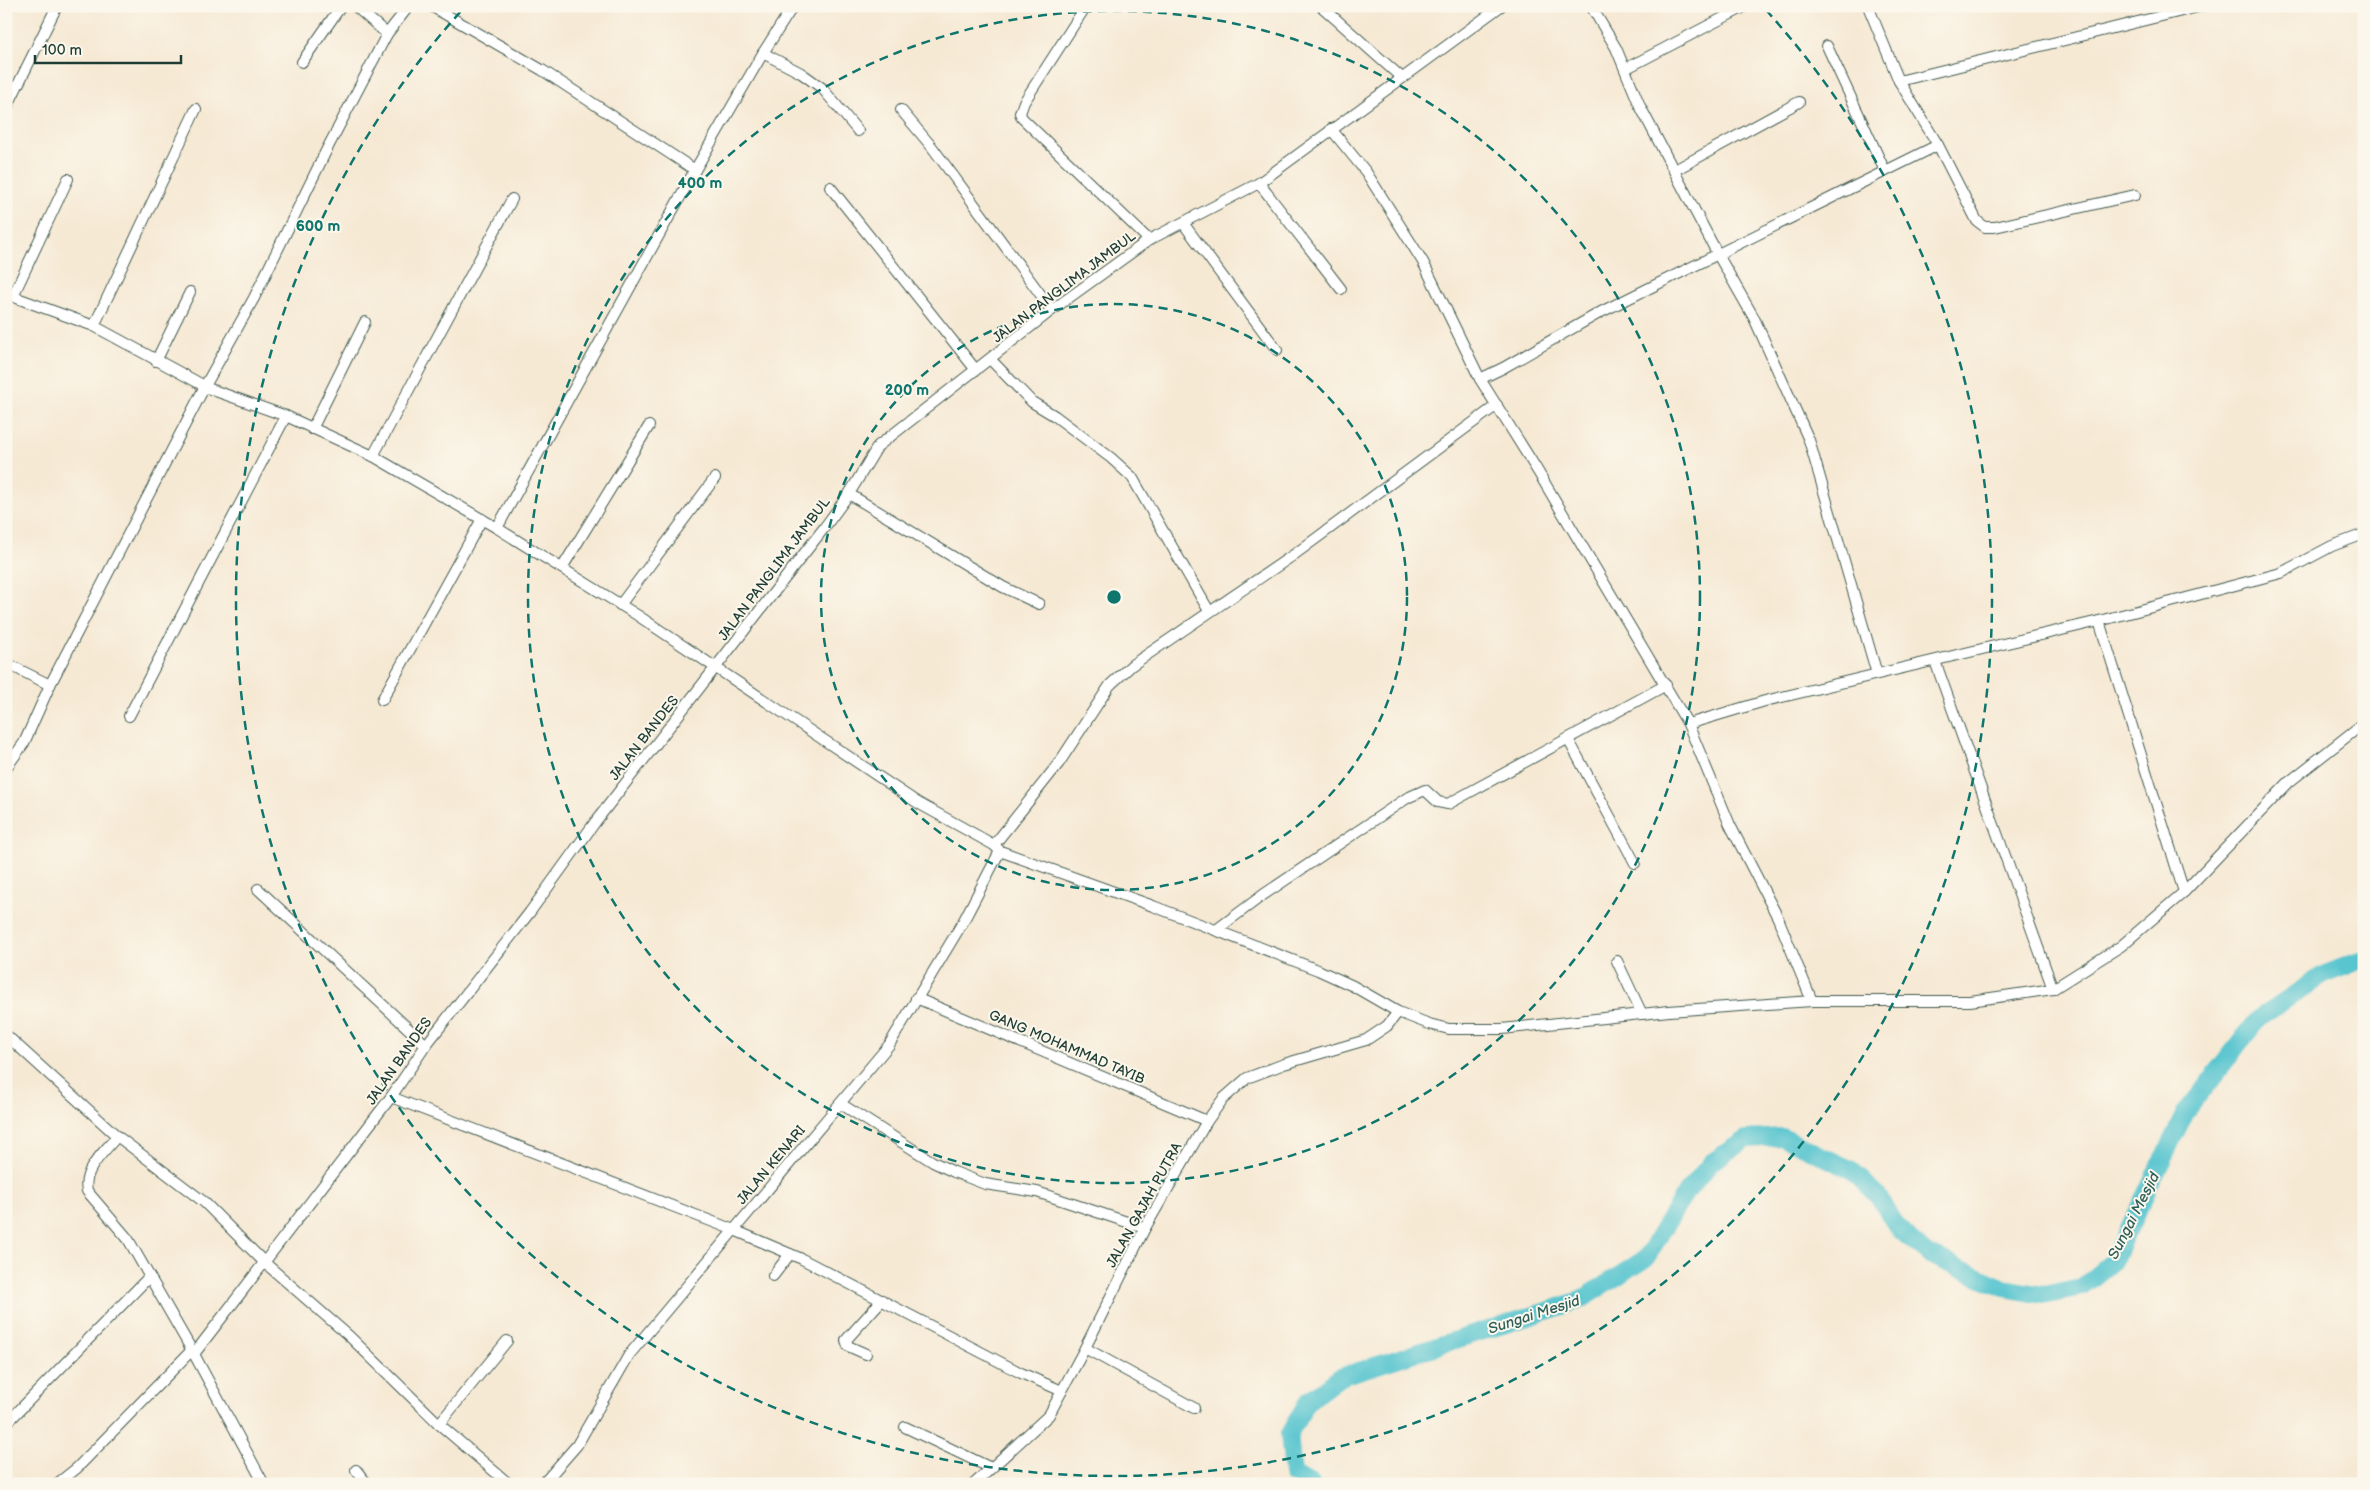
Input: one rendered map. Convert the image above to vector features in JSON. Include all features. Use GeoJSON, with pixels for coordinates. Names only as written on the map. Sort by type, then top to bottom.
{"type":"FeatureCollection","features":[{"type":"Feature","properties":{"kind":"street"},"geometry":{"type":"LineString","coordinates":[[6,109],[57,6]]}},
{"type":"Feature","properties":{"kind":"street"},"geometry":{"type":"LineString","coordinates":[[302,62],[341,6]]}},
{"type":"Feature","properties":{"kind":"street"},"geometry":{"type":"LineString","coordinates":[[355,6],[386,34]]}},
{"type":"Feature","properties":{"kind":"street"},"geometry":{"type":"LineString","coordinates":[[6,768],[19,752],[50,685],[208,388],[386,34],[409,6]]}},
{"type":"Feature","properties":{"kind":"street"},"geometry":{"type":"LineString","coordinates":[[431,6],[542,70],[695,170]]}},
{"type":"Feature","properties":{"kind":"street"},"geometry":{"type":"LineString","coordinates":[[497,528],[695,170],[763,53],[793,6]]}},
{"type":"Feature","properties":{"kind":"street"},"geometry":{"type":"LineString","coordinates":[[1086,6],[1024,102],[1020,113],[1022,118],[1149,240]]}},
{"type":"Feature","properties":{"kind":"street"},"geometry":{"type":"LineString","coordinates":[[1321,6],[1402,78]]}},
{"type":"Feature","properties":{"kind":"street","name":"JALAN PANGLIMA JAMBUL"},"geometry":{"type":"LineString","coordinates":[[716,668],[849,494],[878,446],[1052,310],[1149,240],[1259,183],[1501,6]]}},
{"type":"Feature","properties":{"kind":"street"},"geometry":{"type":"LineString","coordinates":[[1591,6],[1616,48],[1640,106],[1675,170],[1717,254],[1754,318],[1809,440],[1877,674]]}},
{"type":"Feature","properties":{"kind":"street"},"geometry":{"type":"LineString","coordinates":[[1625,69],[1746,6]]}},
{"type":"Feature","properties":{"kind":"street"},"geometry":{"type":"LineString","coordinates":[[1868,6],[1899,81],[1938,145],[1966,203],[1977,221],[1985,226],[1995,227],[2135,195]]}},
{"type":"Feature","properties":{"kind":"street"},"geometry":{"type":"LineString","coordinates":[[1899,81],[2202,6]]}},
{"type":"Feature","properties":{"kind":"street"},"geometry":{"type":"LineString","coordinates":[[1827,46],[1885,171]]}},
{"type":"Feature","properties":{"kind":"street"},"geometry":{"type":"LineString","coordinates":[[763,53],[801,73],[822,88],[858,131]]}},
{"type":"Feature","properties":{"kind":"street"},"geometry":{"type":"LineString","coordinates":[[1675,170],[1799,102]]}},
{"type":"Feature","properties":{"kind":"street"},"geometry":{"type":"LineString","coordinates":[[94,326],[196,108]]}},
{"type":"Feature","properties":{"kind":"street"},"geometry":{"type":"LineString","coordinates":[[901,110],[932,147],[1052,310]]}},
{"type":"Feature","properties":{"kind":"street"},"geometry":{"type":"LineString","coordinates":[[1331,129],[1366,172],[1423,262],[1480,379],[1688,724],[1730,825],[1778,918],[1812,1002]]}},
{"type":"Feature","properties":{"kind":"street"},"geometry":{"type":"LineString","coordinates":[[1480,379],[1504,368],[1601,312],[1938,145]]}},
{"type":"Feature","properties":{"kind":"street"},"geometry":{"type":"LineString","coordinates":[[68,179],[10,295],[94,326],[208,388],[286,416],[373,456],[562,568],[918,803],[997,848],[1216,930],[1344,982],[1398,1012],[1429,1024],[1449,1029],[1502,1029],[1642,1014],[1812,1002],[1970,1001],[2054,989],[2121,946],[2184,892],[2289,782],[2364,723]]}},
{"type":"Feature","properties":{"kind":"street"},"geometry":{"type":"LineString","coordinates":[[1259,183],[1341,289]]}},
{"type":"Feature","properties":{"kind":"street"},"geometry":{"type":"LineString","coordinates":[[830,187],[976,370]]}},
{"type":"Feature","properties":{"kind":"street"},"geometry":{"type":"LineString","coordinates":[[373,456],[512,199]]}},
{"type":"Feature","properties":{"kind":"street"},"geometry":{"type":"LineString","coordinates":[[1183,223],[1277,350]]}},
{"type":"Feature","properties":{"kind":"street"},"geometry":{"type":"LineString","coordinates":[[156,361],[190,292]]}},
{"type":"Feature","properties":{"kind":"street"},"geometry":{"type":"LineString","coordinates":[[312,429],[365,322]]}},
{"type":"Feature","properties":{"kind":"street"},"geometry":{"type":"LineString","coordinates":[[990,359],[1032,402],[1111,458],[1132,477],[1209,611]]}},
{"type":"Feature","properties":{"kind":"street","name":"JALAN KENARI"},"geometry":{"type":"LineString","coordinates":[[543,1484],[577,1445],[628,1355],[889,1045],[963,922],[997,848],[1059,763],[1110,685],[1142,657],[1294,554],[1497,405]]}},
{"type":"Feature","properties":{"kind":"street"},"geometry":{"type":"LineString","coordinates":[[129,716],[286,416]]}},
{"type":"Feature","properties":{"kind":"street"},"geometry":{"type":"LineString","coordinates":[[562,568],[649,426]]}},
{"type":"Feature","properties":{"kind":"street"},"geometry":{"type":"LineString","coordinates":[[620,605],[715,478]]}},
{"type":"Feature","properties":{"kind":"street"},"geometry":{"type":"LineString","coordinates":[[849,494],[1003,586],[1040,604]]}},
{"type":"Feature","properties":{"kind":"street"},"geometry":{"type":"LineString","coordinates":[[382,700],[482,519]]}},
{"type":"Feature","properties":{"kind":"street"},"geometry":{"type":"LineString","coordinates":[[1688,724],[1765,700],[2099,621],[2281,573],[2332,546],[2364,534]]}},
{"type":"Feature","properties":{"kind":"street"},"geometry":{"type":"LineString","coordinates":[[2099,621],[2184,892]]}},
{"type":"Feature","properties":{"kind":"street"},"geometry":{"type":"LineString","coordinates":[[1935,661],[2054,989]]}},
{"type":"Feature","properties":{"kind":"street"},"geometry":{"type":"LineString","coordinates":[[6,662],[50,685]]}},
{"type":"Feature","properties":{"kind":"street","name":"JALAN BANDES"},"geometry":{"type":"LineString","coordinates":[[57,1484],[77,1468],[193,1352],[265,1263],[391,1097],[426,1045],[530,912],[596,821],[716,668]]}},
{"type":"Feature","properties":{"kind":"street"},"geometry":{"type":"LineString","coordinates":[[1216,930],[1249,904],[1407,798],[1426,790],[1438,802],[1448,804],[1666,685]]}},
{"type":"Feature","properties":{"kind":"street"},"geometry":{"type":"LineString","coordinates":[[1568,739],[1635,863]]}},
{"type":"Feature","properties":{"kind":"street"},"geometry":{"type":"LineString","coordinates":[[258,889],[426,1045]]}},
{"type":"Feature","properties":{"kind":"street"},"geometry":{"type":"LineString","coordinates":[[1617,961],[1642,1014]]}},
{"type":"Feature","properties":{"kind":"street","name":"GANG MOHAMMAD TAYIB"},"geometry":{"type":"LineString","coordinates":[[916,998],[1207,1121]]}},
{"type":"Feature","properties":{"kind":"street","name":"JALAN GAJAH PUTRA"},"geometry":{"type":"LineString","coordinates":[[974,1484],[1049,1415],[1145,1228],[1207,1121],[1223,1100],[1247,1078],[1284,1064],[1366,1040],[1387,1026],[1398,1012]]}},
{"type":"Feature","properties":{"kind":"street"},"geometry":{"type":"LineString","coordinates":[[6,1035],[117,1136],[204,1202],[265,1263],[349,1336],[439,1424],[509,1484]]}},
{"type":"Feature","properties":{"kind":"street"},"geometry":{"type":"LineString","coordinates":[[391,1097],[734,1230],[790,1254],[1021,1373],[1062,1391]]}},
{"type":"Feature","properties":{"kind":"street"},"geometry":{"type":"LineString","coordinates":[[841,1104],[938,1165],[954,1172],[985,1184],[1031,1190],[1145,1228]]}},
{"type":"Feature","properties":{"kind":"street"},"geometry":{"type":"LineString","coordinates":[[117,1136],[92,1166],[86,1187],[89,1194],[128,1239],[148,1278],[172,1314],[264,1484]]}},
{"type":"Feature","properties":{"kind":"street"},"geometry":{"type":"LineString","coordinates":[[773,1276],[790,1254]]}},
{"type":"Feature","properties":{"kind":"street"},"geometry":{"type":"LineString","coordinates":[[6,1424],[148,1278]]}},
{"type":"Feature","properties":{"kind":"street"},"geometry":{"type":"LineString","coordinates":[[866,1354],[848,1346],[846,1340],[882,1300]]}},
{"type":"Feature","properties":{"kind":"street"},"geometry":{"type":"LineString","coordinates":[[439,1424],[507,1341]]}},
{"type":"Feature","properties":{"kind":"street"},"geometry":{"type":"LineString","coordinates":[[1085,1348],[1194,1408]]}},
{"type":"Feature","properties":{"kind":"street"},"geometry":{"type":"LineString","coordinates":[[905,1427],[991,1468]]}},
{"type":"Feature","properties":{"kind":"street"},"geometry":{"type":"LineString","coordinates":[[356,1470],[366,1484]]}},
{"type":"Feature","properties":{"kind":"waterway","name":"Sungai Mesjid"},"geometry":{"type":"LineString","coordinates":[[1311,1484],[1293,1474],[1289,1434],[1308,1401],[1340,1377],[1581,1300],[1646,1258],[1686,1192],[1712,1162],[1746,1139],[1782,1137],[1852,1170],[1878,1196],[1899,1230],[1930,1255],[2004,1288],[2043,1295],[2082,1287],[2113,1261],[2185,1113],[2259,1018],[2323,975],[2364,959]]}}]}
